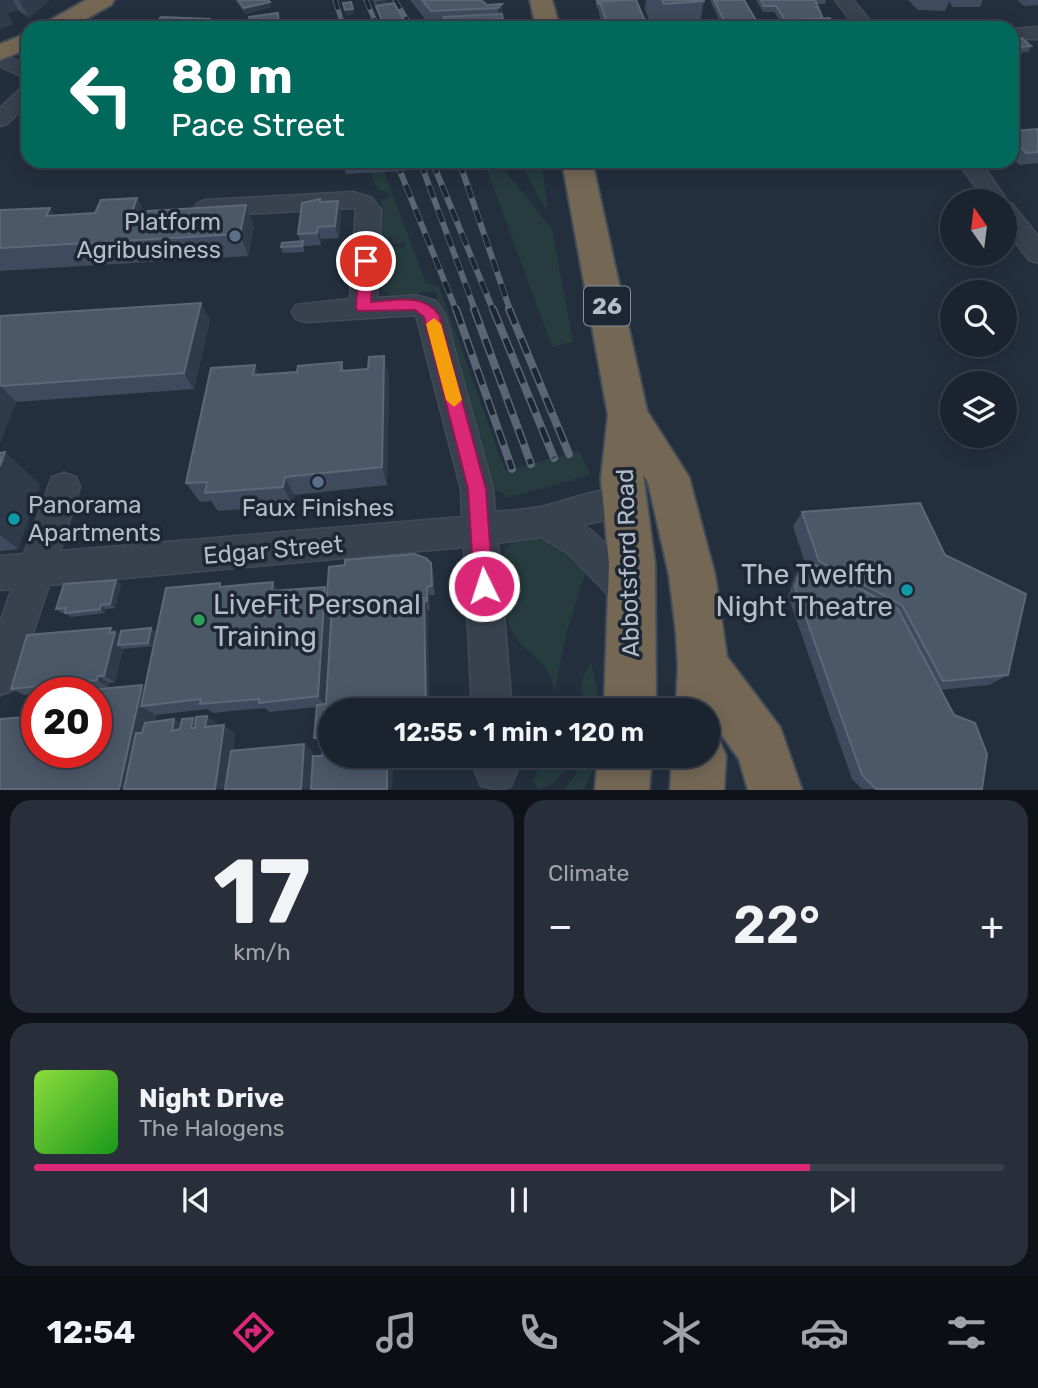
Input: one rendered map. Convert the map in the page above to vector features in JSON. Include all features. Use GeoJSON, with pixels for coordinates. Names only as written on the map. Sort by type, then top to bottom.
{"type":"FeatureCollection","features":[{"type":"Feature","properties":{"kind":"highway"},"geometry":{"type":"LineString","coordinates":[[66,21],[103,0]]}},
{"type":"Feature","properties":{"kind":"highway"},"geometry":{"type":"LineString","coordinates":[[96,21],[131,0]]}},
{"type":"Feature","properties":{"kind":"highway"},"geometry":{"type":"LineString","coordinates":[[541,0],[546,21]]}},
{"type":"Feature","properties":{"kind":"highway","name":"Abbotsford Road"},"geometry":{"type":"LineString","coordinates":[[578,168],[628,415],[622,479],[633,594],[630,698]]}},
{"type":"Feature","properties":{"kind":"highway","name":"Abbotsford Road"},"geometry":{"type":"LineString","coordinates":[[628,415],[668,477],[692,575],[702,688]]}},
{"type":"Feature","properties":{"kind":"highway"},"geometry":{"type":"LineString","coordinates":[[702,688],[761,746],[775,789]]}},
{"type":"Feature","properties":{"kind":"highway"},"geometry":{"type":"LineString","coordinates":[[622,789],[624,768]]}},
{"type":"Feature","properties":{"kind":"highway"},"geometry":{"type":"LineString","coordinates":[[697,789],[698,768]]}},
{"type":"Feature","properties":{"kind":"street"},"geometry":{"type":"LineString","coordinates":[[844,0],[861,21]]}},
{"type":"Feature","properties":{"kind":"street"},"geometry":{"type":"LineString","coordinates":[[1019,34],[1038,33]]}},
{"type":"Feature","properties":{"kind":"street"},"geometry":{"type":"LineString","coordinates":[[0,120],[15,100]]}},
{"type":"Feature","properties":{"kind":"street"},"geometry":{"type":"LineString","coordinates":[[973,168],[989,189]]}},
{"type":"Feature","properties":{"kind":"street"},"geometry":{"type":"LineString","coordinates":[[180,209],[347,200],[364,203],[369,210],[363,308]]}},
{"type":"Feature","properties":{"kind":"street"},"geometry":{"type":"LineString","coordinates":[[1017,226],[1038,254]]}},
{"type":"Feature","properties":{"kind":"street"},"geometry":{"type":"LineString","coordinates":[[306,312],[416,304],[426,308],[431,315],[477,489],[491,698]]}},
{"type":"Feature","properties":{"kind":"street"},"geometry":{"type":"LineString","coordinates":[[0,676],[64,487]]}},
{"type":"Feature","properties":{"kind":"street","name":"Edgar Street"},"geometry":{"type":"LineString","coordinates":[[0,573],[480,530],[545,521],[573,511],[626,503]]}},
{"type":"Feature","properties":{"kind":"street"},"geometry":{"type":"LineString","coordinates":[[545,521],[593,553],[633,594]]}},
{"type":"Feature","properties":{"kind":"green space"},"geometry":{"type":"Polygon","coordinates":[[[370,168],[383,168],[426,283],[439,286],[505,471],[579,451],[591,475],[510,497],[492,488],[436,292],[391,295],[378,288],[381,248],[405,247],[405,243],[393,244],[393,239],[381,236],[381,199],[389,198],[388,191],[381,191],[375,185],[370,168]]]}},
{"type":"Feature","properties":{"kind":"green space"},"geometry":{"type":"Polygon","coordinates":[[[487,168],[503,168],[552,229],[573,342],[552,347],[487,168]]]}},
{"type":"Feature","properties":{"kind":"green space"},"geometry":{"type":"Polygon","coordinates":[[[523,168],[542,168],[548,207],[545,208],[523,168]]]}},
{"type":"Feature","properties":{"kind":"green space"},"geometry":{"type":"Polygon","coordinates":[[[523,538],[552,542],[572,555],[586,570],[566,635],[555,691],[541,663],[511,630],[506,614],[503,556],[510,544],[523,538]]]}},
{"type":"Feature","properties":{"kind":"green space"},"geometry":{"type":"Polygon","coordinates":[[[591,661],[599,698],[584,698],[582,680],[591,661]]]}},
{"type":"Feature","properties":{"kind":"green space"},"geometry":{"type":"Polygon","coordinates":[[[539,768],[564,768],[554,782],[544,788],[538,789],[533,781],[539,768]]]}},
{"type":"Feature","properties":{"kind":"green space"},"geometry":{"type":"Polygon","coordinates":[[[578,768],[594,768],[584,789],[564,790],[578,768]]]}},
{"type":"Feature","properties":{"kind":"building"},"geometry":{"type":"Polygon","coordinates":[[[238,0],[268,0],[270,2],[244,8],[238,0]]]}},
{"type":"Feature","properties":{"kind":"building"},"geometry":{"type":"Polygon","coordinates":[[[422,0],[481,0],[487,5],[502,4],[498,8],[431,11],[422,0]]]}},
{"type":"Feature","properties":{"kind":"building"},"geometry":{"type":"Polygon","coordinates":[[[597,0],[624,0],[598,4],[597,0]]]}},
{"type":"Feature","properties":{"kind":"building"},"geometry":{"type":"Polygon","coordinates":[[[636,0],[645,21],[606,20],[600,2],[636,0]]]}},
{"type":"Feature","properties":{"kind":"building"},"geometry":{"type":"Polygon","coordinates":[[[662,0],[704,0],[704,1],[664,4],[662,0]]]}},
{"type":"Feature","properties":{"kind":"building"},"geometry":{"type":"Polygon","coordinates":[[[714,0],[744,0],[756,21],[724,21],[714,0]]]}},
{"type":"Feature","properties":{"kind":"building"},"geometry":{"type":"Polygon","coordinates":[[[761,0],[815,0],[823,19],[786,21],[776,6],[764,6],[761,0]]]}},
{"type":"Feature","properties":{"kind":"building"},"geometry":{"type":"Polygon","coordinates":[[[351,2],[353,9],[345,10],[343,3],[351,2]]]}},
{"type":"Feature","properties":{"kind":"building"},"geometry":{"type":"Polygon","coordinates":[[[394,3],[405,21],[382,21],[376,6],[394,3]]]}},
{"type":"Feature","properties":{"kind":"building"},"geometry":{"type":"Polygon","coordinates":[[[278,13],[279,21],[250,21],[249,17],[278,13]]]}},
{"type":"Feature","properties":{"kind":"building"},"geometry":{"type":"Polygon","coordinates":[[[502,14],[503,19],[444,21],[444,17],[502,14]]]}},
{"type":"Feature","properties":{"kind":"building"},"geometry":{"type":"Polygon","coordinates":[[[161,17],[209,19],[207,21],[157,21],[161,17]]]}},
{"type":"Feature","properties":{"kind":"building"},"geometry":{"type":"Polygon","coordinates":[[[830,18],[832,21],[795,21],[830,18]]]}},
{"type":"Feature","properties":{"kind":"building"},"geometry":{"type":"Polygon","coordinates":[[[1019,38],[1031,46],[1021,47],[1019,38]]]}},
{"type":"Feature","properties":{"kind":"building"},"geometry":{"type":"Polygon","coordinates":[[[1038,129],[1038,152],[1026,153],[1019,145],[1019,130],[1038,129]]]}},
{"type":"Feature","properties":{"kind":"building"},"geometry":{"type":"Polygon","coordinates":[[[137,198],[132,212],[246,205],[240,234],[0,248],[0,210],[50,208],[46,216],[95,213],[101,200],[137,198]]]}},
{"type":"Feature","properties":{"kind":"building"},"geometry":{"type":"Polygon","coordinates":[[[320,199],[320,202],[338,201],[335,226],[318,227],[317,233],[298,234],[302,203],[320,199]]]}},
{"type":"Feature","properties":{"kind":"building"},"geometry":{"type":"Polygon","coordinates":[[[303,241],[302,246],[281,247],[282,243],[303,241]]]}},
{"type":"Feature","properties":{"kind":"building"},"geometry":{"type":"Polygon","coordinates":[[[201,303],[184,373],[0,385],[0,316],[201,303]]]}},
{"type":"Feature","properties":{"kind":"building"},"geometry":{"type":"Polygon","coordinates":[[[384,356],[382,467],[285,477],[283,487],[205,493],[207,482],[186,483],[211,368],[255,365],[253,375],[297,372],[298,366],[342,362],[341,371],[368,369],[369,357],[384,356]]]}},
{"type":"Feature","properties":{"kind":"building"},"geometry":{"type":"Polygon","coordinates":[[[5,452],[0,466],[0,453],[5,452]]]}},
{"type":"Feature","properties":{"kind":"building","name":"The Twelfth Night Theatre"},"geometry":{"type":"Polygon","coordinates":[[[920,503],[945,555],[1026,594],[1008,675],[943,681],[902,605],[819,561],[802,512],[920,503]]]}},
{"type":"Feature","properties":{"kind":"building"},"geometry":{"type":"Polygon","coordinates":[[[414,554],[431,563],[432,586],[427,587],[427,601],[424,598],[332,606],[332,610],[326,610],[329,567],[345,565],[345,560],[414,554]]]}},
{"type":"Feature","properties":{"kind":"building"},"geometry":{"type":"Polygon","coordinates":[[[816,565],[898,609],[954,715],[975,723],[987,754],[982,789],[876,789],[862,775],[795,587],[802,567],[816,565]]]}},
{"type":"Feature","properties":{"kind":"building"},"geometry":{"type":"Polygon","coordinates":[[[116,580],[110,604],[101,605],[100,609],[65,613],[66,608],[56,609],[64,584],[116,580]]]}},
{"type":"Feature","properties":{"kind":"building"},"geometry":{"type":"Polygon","coordinates":[[[273,582],[272,591],[325,587],[318,696],[259,703],[259,699],[200,704],[201,699],[141,706],[166,588],[273,582]]]}},
{"type":"Feature","properties":{"kind":"building"},"geometry":{"type":"Polygon","coordinates":[[[424,598],[426,698],[326,698],[332,606],[424,598]]]}},
{"type":"Feature","properties":{"kind":"building"},"geometry":{"type":"Polygon","coordinates":[[[111,628],[109,633],[115,632],[104,676],[21,677],[21,688],[11,689],[27,635],[111,628]]]}},
{"type":"Feature","properties":{"kind":"building"},"geometry":{"type":"Polygon","coordinates":[[[151,628],[148,643],[118,645],[121,631],[151,628]]]}},
{"type":"Feature","properties":{"kind":"building"},"geometry":{"type":"Polygon","coordinates":[[[142,685],[119,789],[0,789],[0,719],[21,717],[21,768],[112,768],[112,688],[142,685]]]}},
{"type":"Feature","properties":{"kind":"building"},"geometry":{"type":"Polygon","coordinates":[[[317,705],[318,738],[314,738],[317,705]]]}},
{"type":"Feature","properties":{"kind":"building"},"geometry":{"type":"Polygon","coordinates":[[[207,716],[205,727],[224,725],[215,789],[124,789],[136,733],[142,733],[145,723],[174,719],[172,731],[180,729],[182,719],[193,718],[191,728],[195,728],[196,717],[207,716]]]}},
{"type":"Feature","properties":{"kind":"building"},"geometry":{"type":"Polygon","coordinates":[[[304,744],[301,789],[225,789],[231,751],[304,744]]]}},
{"type":"Feature","properties":{"kind":"building"},"geometry":{"type":"Polygon","coordinates":[[[313,756],[318,756],[318,768],[387,768],[387,789],[311,789],[313,756]]]}},
{"type":"Feature","properties":{"kind":"railway"},"geometry":{"type":"LineString","coordinates":[[335,0],[342,21]]}},
{"type":"Feature","properties":{"kind":"railway"},"geometry":{"type":"LineString","coordinates":[[366,0],[375,21]]}},
{"type":"Feature","properties":{"kind":"railway"},"geometry":{"type":"LineString","coordinates":[[395,0],[408,21]]}},
{"type":"Feature","properties":{"kind":"railway"},"geometry":{"type":"LineString","coordinates":[[399,168],[456,310]]}},
{"type":"Feature","properties":{"kind":"railway"},"geometry":{"type":"LineString","coordinates":[[423,168],[475,310]]}},
{"type":"Feature","properties":{"kind":"railway"},"geometry":{"type":"LineString","coordinates":[[435,168],[493,310]]}},
{"type":"Feature","properties":{"kind":"railway"},"geometry":{"type":"LineString","coordinates":[[461,168],[510,310]]}},
{"type":"Feature","properties":{"kind":"railway"},"geometry":{"type":"LineString","coordinates":[[456,309],[512,469]]}},
{"type":"Feature","properties":{"kind":"railway"},"geometry":{"type":"LineString","coordinates":[[474,309],[531,464]]}},
{"type":"Feature","properties":{"kind":"railway"},"geometry":{"type":"LineString","coordinates":[[493,309],[554,458]]}},
{"type":"Feature","properties":{"kind":"railway"},"geometry":{"type":"LineString","coordinates":[[509,309],[569,454]]}},
{"type":"Feature","properties":{"kind":"slow traffic"},"geometry":{"type":"LineString","coordinates":[[434,324],[454,400]]}},
{"type":"Feature","properties":{"kind":"place","name":"Platform Agribusiness"},"geometry":{"type":"Point","coordinates":[235,236]}},
{"type":"Feature","properties":{"kind":"place","name":"Faux Finishes"},"geometry":{"type":"Point","coordinates":[318,482]}},
{"type":"Feature","properties":{"kind":"place","name":"Panorama Apartments"},"geometry":{"type":"Point","coordinates":[14,519]}},
{"type":"Feature","properties":{"kind":"place","name":"The Twelfth Night Theatre"},"geometry":{"type":"Point","coordinates":[907,590]}},
{"type":"Feature","properties":{"kind":"place","name":"LiveFit Personal Training"},"geometry":{"type":"Point","coordinates":[199,620]}},
{"type":"Feature","properties":{"kind":"route"},"geometry":{"type":"LineString","coordinates":[[366,261],[363,308],[416,304],[426,308],[431,315],[477,489],[484,586]]}}]}
